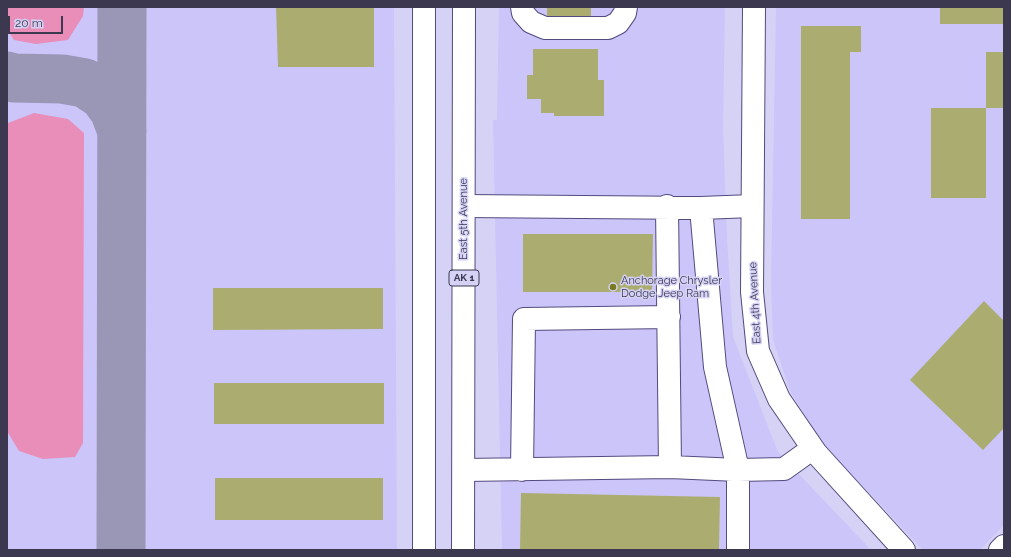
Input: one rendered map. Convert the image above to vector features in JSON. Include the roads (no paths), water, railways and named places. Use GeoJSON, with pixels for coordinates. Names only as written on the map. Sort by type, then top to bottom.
{"type":"FeatureCollection","features":[{"type":"Feature","properties":{"kind":"main road"},"geometry":{"type":"LineString","coordinates":[[424,7],[424,550]]}},
{"type":"Feature","properties":{"kind":"main road","name":"East 5th Avenue"},"geometry":{"type":"LineString","coordinates":[[464,7],[464,550]]}},
{"type":"Feature","properties":{"kind":"main road"},"geometry":{"type":"LineString","coordinates":[[522,7],[523,13],[531,22],[545,28],[608,28],[618,23],[625,13],[626,7]]}},
{"type":"Feature","properties":{"kind":"main road","name":"East 4th Avenue"},"geometry":{"type":"LineString","coordinates":[[754,7],[752,292],[758,351],[780,399],[812,449],[904,550]]}},
{"type":"Feature","properties":{"kind":"main road"},"geometry":{"type":"LineString","coordinates":[[464,206],[667,206],[701,208],[752,206]]}},
{"type":"Feature","properties":{"kind":"main road"},"geometry":{"type":"LineString","coordinates":[[667,206],[670,467]]}},
{"type":"Feature","properties":{"kind":"main road"},"geometry":{"type":"LineString","coordinates":[[701,208],[715,367],[738,470],[738,550]]}},
{"type":"Feature","properties":{"kind":"main road"},"geometry":{"type":"LineString","coordinates":[[522,470],[524,319],[669,317]]}},
{"type":"Feature","properties":{"kind":"main road"},"geometry":{"type":"LineString","coordinates":[[464,470],[670,467],[738,470],[784,469],[812,449]]}},
{"type":"Feature","properties":{"kind":"main road"},"geometry":{"type":"LineString","coordinates":[[1000,550],[1004,546]]}},
{"type":"Feature","properties":{"kind":"place","name":"Anchorage Chrysler Dodge Jeep Ram"},"geometry":{"type":"Point","coordinates":[613,287]}}]}
